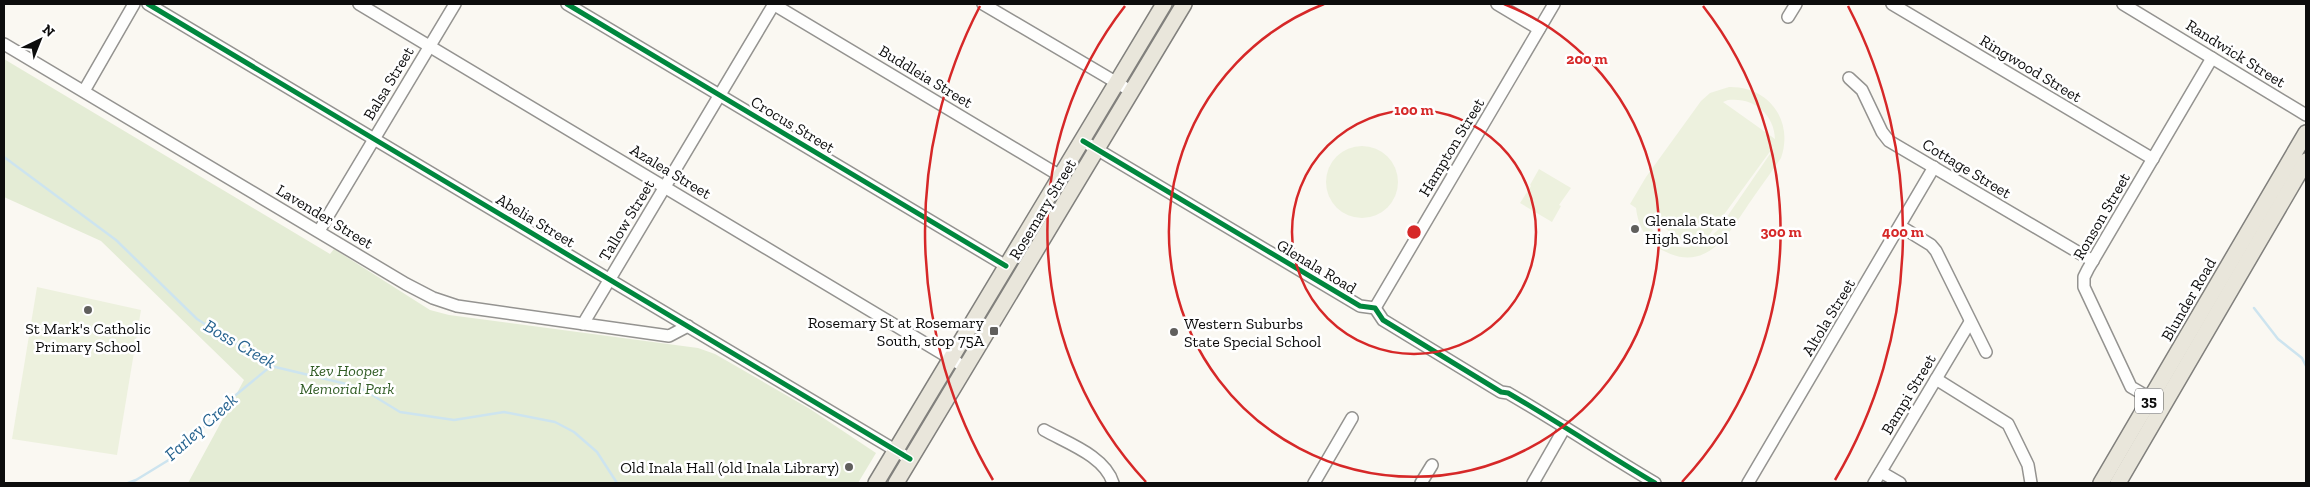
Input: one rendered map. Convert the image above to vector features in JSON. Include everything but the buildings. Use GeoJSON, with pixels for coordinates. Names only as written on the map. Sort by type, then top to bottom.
{"type":"FeatureCollection","features":[{"type":"Feature","properties":{"kind":"main road","name":"Rosemary Street"},"geometry":{"type":"LineString","coordinates":[[876,483],[950,358],[1062,177],[1164,4]]}},
{"type":"Feature","properties":{"kind":"main road","name":"Rosemary Street"},"geometry":{"type":"LineString","coordinates":[[896,483],[1098,150],[1184,4]]}},
{"type":"Feature","properties":{"kind":"main road","name":"Blunder Road"},"geometry":{"type":"LineString","coordinates":[[2101,483],[2306,133]]}},
{"type":"Feature","properties":{"kind":"main road","name":"Blunder Road"},"geometry":{"type":"LineString","coordinates":[[2118,483],[2306,162]]}},
{"type":"Feature","properties":{"kind":"street"},"geometry":{"type":"LineString","coordinates":[[84,91],[134,4]]}},
{"type":"Feature","properties":{"kind":"street","name":"Abelia Street"},"geometry":{"type":"LineString","coordinates":[[148,4],[910,459]]}},
{"type":"Feature","properties":{"kind":"street","name":"Azalea Street"},"geometry":{"type":"LineString","coordinates":[[359,4],[966,367]]}},
{"type":"Feature","properties":{"kind":"street","name":"Balsa Street"},"geometry":{"type":"LineString","coordinates":[[319,231],[455,4]]}},
{"type":"Feature","properties":{"kind":"street","name":"Crocus Street"},"geometry":{"type":"LineString","coordinates":[[567,4],[1006,266]]}},
{"type":"Feature","properties":{"kind":"street","name":"Tallow Street"},"geometry":{"type":"LineString","coordinates":[[583,324],[774,4]]}},
{"type":"Feature","properties":{"kind":"street","name":"Buddleia Street"},"geometry":{"type":"LineString","coordinates":[[774,4],[1062,177]]}},
{"type":"Feature","properties":{"kind":"street"},"geometry":{"type":"LineString","coordinates":[[983,4],[1132,92]]}},
{"type":"Feature","properties":{"kind":"street"},"geometry":{"type":"LineString","coordinates":[[1497,4],[1539,29]]}},
{"type":"Feature","properties":{"kind":"street","name":"Hampton Street"},"geometry":{"type":"LineString","coordinates":[[1375,308],[1554,4]]}},
{"type":"Feature","properties":{"kind":"street"},"geometry":{"type":"LineString","coordinates":[[1788,17],[1796,4]]}},
{"type":"Feature","properties":{"kind":"street","name":"Ringwood Street"},"geometry":{"type":"LineString","coordinates":[[1892,4],[2153,159]]}},
{"type":"Feature","properties":{"kind":"street","name":"Randwick Street"},"geometry":{"type":"LineString","coordinates":[[2123,4],[2306,115]]}},
{"type":"Feature","properties":{"kind":"street","name":"Lavender Street"},"geometry":{"type":"LineString","coordinates":[[4,44],[406,284],[441,301],[457,306],[669,336],[688,326]]}},
{"type":"Feature","properties":{"kind":"street","name":"Ronson Street"},"geometry":{"type":"LineString","coordinates":[[2168,399],[2152,397],[2131,387],[2084,287],[2084,277],[2212,58]]}},
{"type":"Feature","properties":{"kind":"street","name":"Cottage Street"},"geometry":{"type":"LineString","coordinates":[[1849,78],[1862,90],[1882,132],[1889,141],[2093,261]]}},
{"type":"Feature","properties":{"kind":"street","name":"Glenala Road"},"geometry":{"type":"LineString","coordinates":[[1083,141],[1360,306],[1375,308],[1383,320],[1500,392],[1505,399],[1586,442],[1655,483]]}},
{"type":"Feature","properties":{"kind":"street","name":"Altola Street"},"geometry":{"type":"LineString","coordinates":[[1748,483],[1934,167]]}},
{"type":"Feature","properties":{"kind":"street"},"geometry":{"type":"LineString","coordinates":[[1900,226],[1931,245],[1936,251],[1986,352]]}},
{"type":"Feature","properties":{"kind":"street"},"geometry":{"type":"LineString","coordinates":[[659,334],[673,317]]}},
{"type":"Feature","properties":{"kind":"street","name":"Bampi Street"},"geometry":{"type":"LineString","coordinates":[[1874,483],[1970,322]]}},
{"type":"Feature","properties":{"kind":"street"},"geometry":{"type":"LineString","coordinates":[[1936,379],[2008,424],[2028,465],[2031,483]]}},
{"type":"Feature","properties":{"kind":"street"},"geometry":{"type":"LineString","coordinates":[[1314,483],[1352,418]]}},
{"type":"Feature","properties":{"kind":"street"},"geometry":{"type":"LineString","coordinates":[[1044,430],[1097,461],[1105,468],[1113,483]]}},
{"type":"Feature","properties":{"kind":"street"},"geometry":{"type":"LineString","coordinates":[[1533,483],[1564,430]]}},
{"type":"Feature","properties":{"kind":"street"},"geometry":{"type":"LineString","coordinates":[[1421,483],[1432,465]]}},
{"type":"Feature","properties":{"kind":"street"},"geometry":{"type":"LineString","coordinates":[[1881,472],[1900,483]]}},
{"type":"Feature","properties":{"kind":"green space","name":"Kev Hooper Memorial Park"},"geometry":{"type":"Polygon","coordinates":[[[4,59],[330,254],[334,249],[430,310],[449,315],[698,348],[715,354],[810,409],[876,453],[858,483],[188,483],[244,380],[101,241],[4,197],[4,59]]]}},
{"type":"Feature","properties":{"kind":"green space"},"geometry":{"type":"Polygon","coordinates":[[[1729,87],[1743,88],[1756,92],[1775,108],[1781,119],[1784,131],[1784,144],[1781,158],[1724,239],[1704,254],[1692,257],[1679,257],[1658,248],[1648,239],[1641,227],[1636,208],[1630,204],[1646,177],[1701,101],[1710,93],[1729,87]],[[1728,100],[1723,102],[1775,139],[1771,122],[1766,114],[1754,104],[1746,101],[1728,100]],[[1774,146],[1704,242],[1718,230],[1774,146]],[[1648,216],[1652,230],[1669,244],[1691,247],[1648,216]]]}},
{"type":"Feature","properties":{"kind":"green space"},"geometry":{"type":"Polygon","coordinates":[[[1355,146],[1369,146],[1388,156],[1398,175],[1398,189],[1388,208],[1369,218],[1355,218],[1336,208],[1326,189],[1326,175],[1336,156],[1355,146]]]}},
{"type":"Feature","properties":{"kind":"green space"},"geometry":{"type":"Polygon","coordinates":[[[1539,169],[1571,188],[1559,205],[1561,206],[1552,222],[1520,203],[1539,169]]]}},
{"type":"Feature","properties":{"kind":"green space"},"geometry":{"type":"Polygon","coordinates":[[[37,287],[141,310],[117,455],[12,439],[37,287]]]}},
{"type":"Feature","properties":{"kind":"waterway","name":"Boss Creek"},"geometry":{"type":"LineString","coordinates":[[4,157],[116,240],[197,319],[271,366],[359,387],[400,412],[454,420],[504,412],[555,422],[574,432],[597,452],[617,483]]}},
{"type":"Feature","properties":{"kind":"waterway"},"geometry":{"type":"LineString","coordinates":[[2254,308],[2278,339],[2302,358],[2306,366]]}},
{"type":"Feature","properties":{"kind":"waterway","name":"Farley Creek"},"geometry":{"type":"LineString","coordinates":[[128,483],[172,458],[198,434],[220,408],[271,366]]}},
{"type":"Feature","properties":{"kind":"cycle path"},"geometry":{"type":"LineString","coordinates":[[148,4],[910,459]]}},
{"type":"Feature","properties":{"kind":"cycle path"},"geometry":{"type":"LineString","coordinates":[[567,4],[1006,266]]}},
{"type":"Feature","properties":{"kind":"cycle path"},"geometry":{"type":"LineString","coordinates":[[1083,141],[1360,306],[1375,308],[1383,320],[1501,392],[1508,393],[1527,404],[1655,483]]}},
{"type":"Feature","properties":{"kind":"place","name":"Glenala State High School"},"geometry":{"type":"Point","coordinates":[1635,229]}},
{"type":"Feature","properties":{"kind":"place","name":"St Mark's Catholic Primary School"},"geometry":{"type":"Point","coordinates":[88,310]}},
{"type":"Feature","properties":{"kind":"place","name":"Rosemary St at Rosemary South, stop 75A"},"geometry":{"type":"Point","coordinates":[994,331]}},
{"type":"Feature","properties":{"kind":"place","name":"Western Suburbs State Special School"},"geometry":{"type":"Point","coordinates":[1174,332]}},
{"type":"Feature","properties":{"kind":"place","name":"Old Inala Hall (old Inala Library)"},"geometry":{"type":"Point","coordinates":[849,467]}}]}
